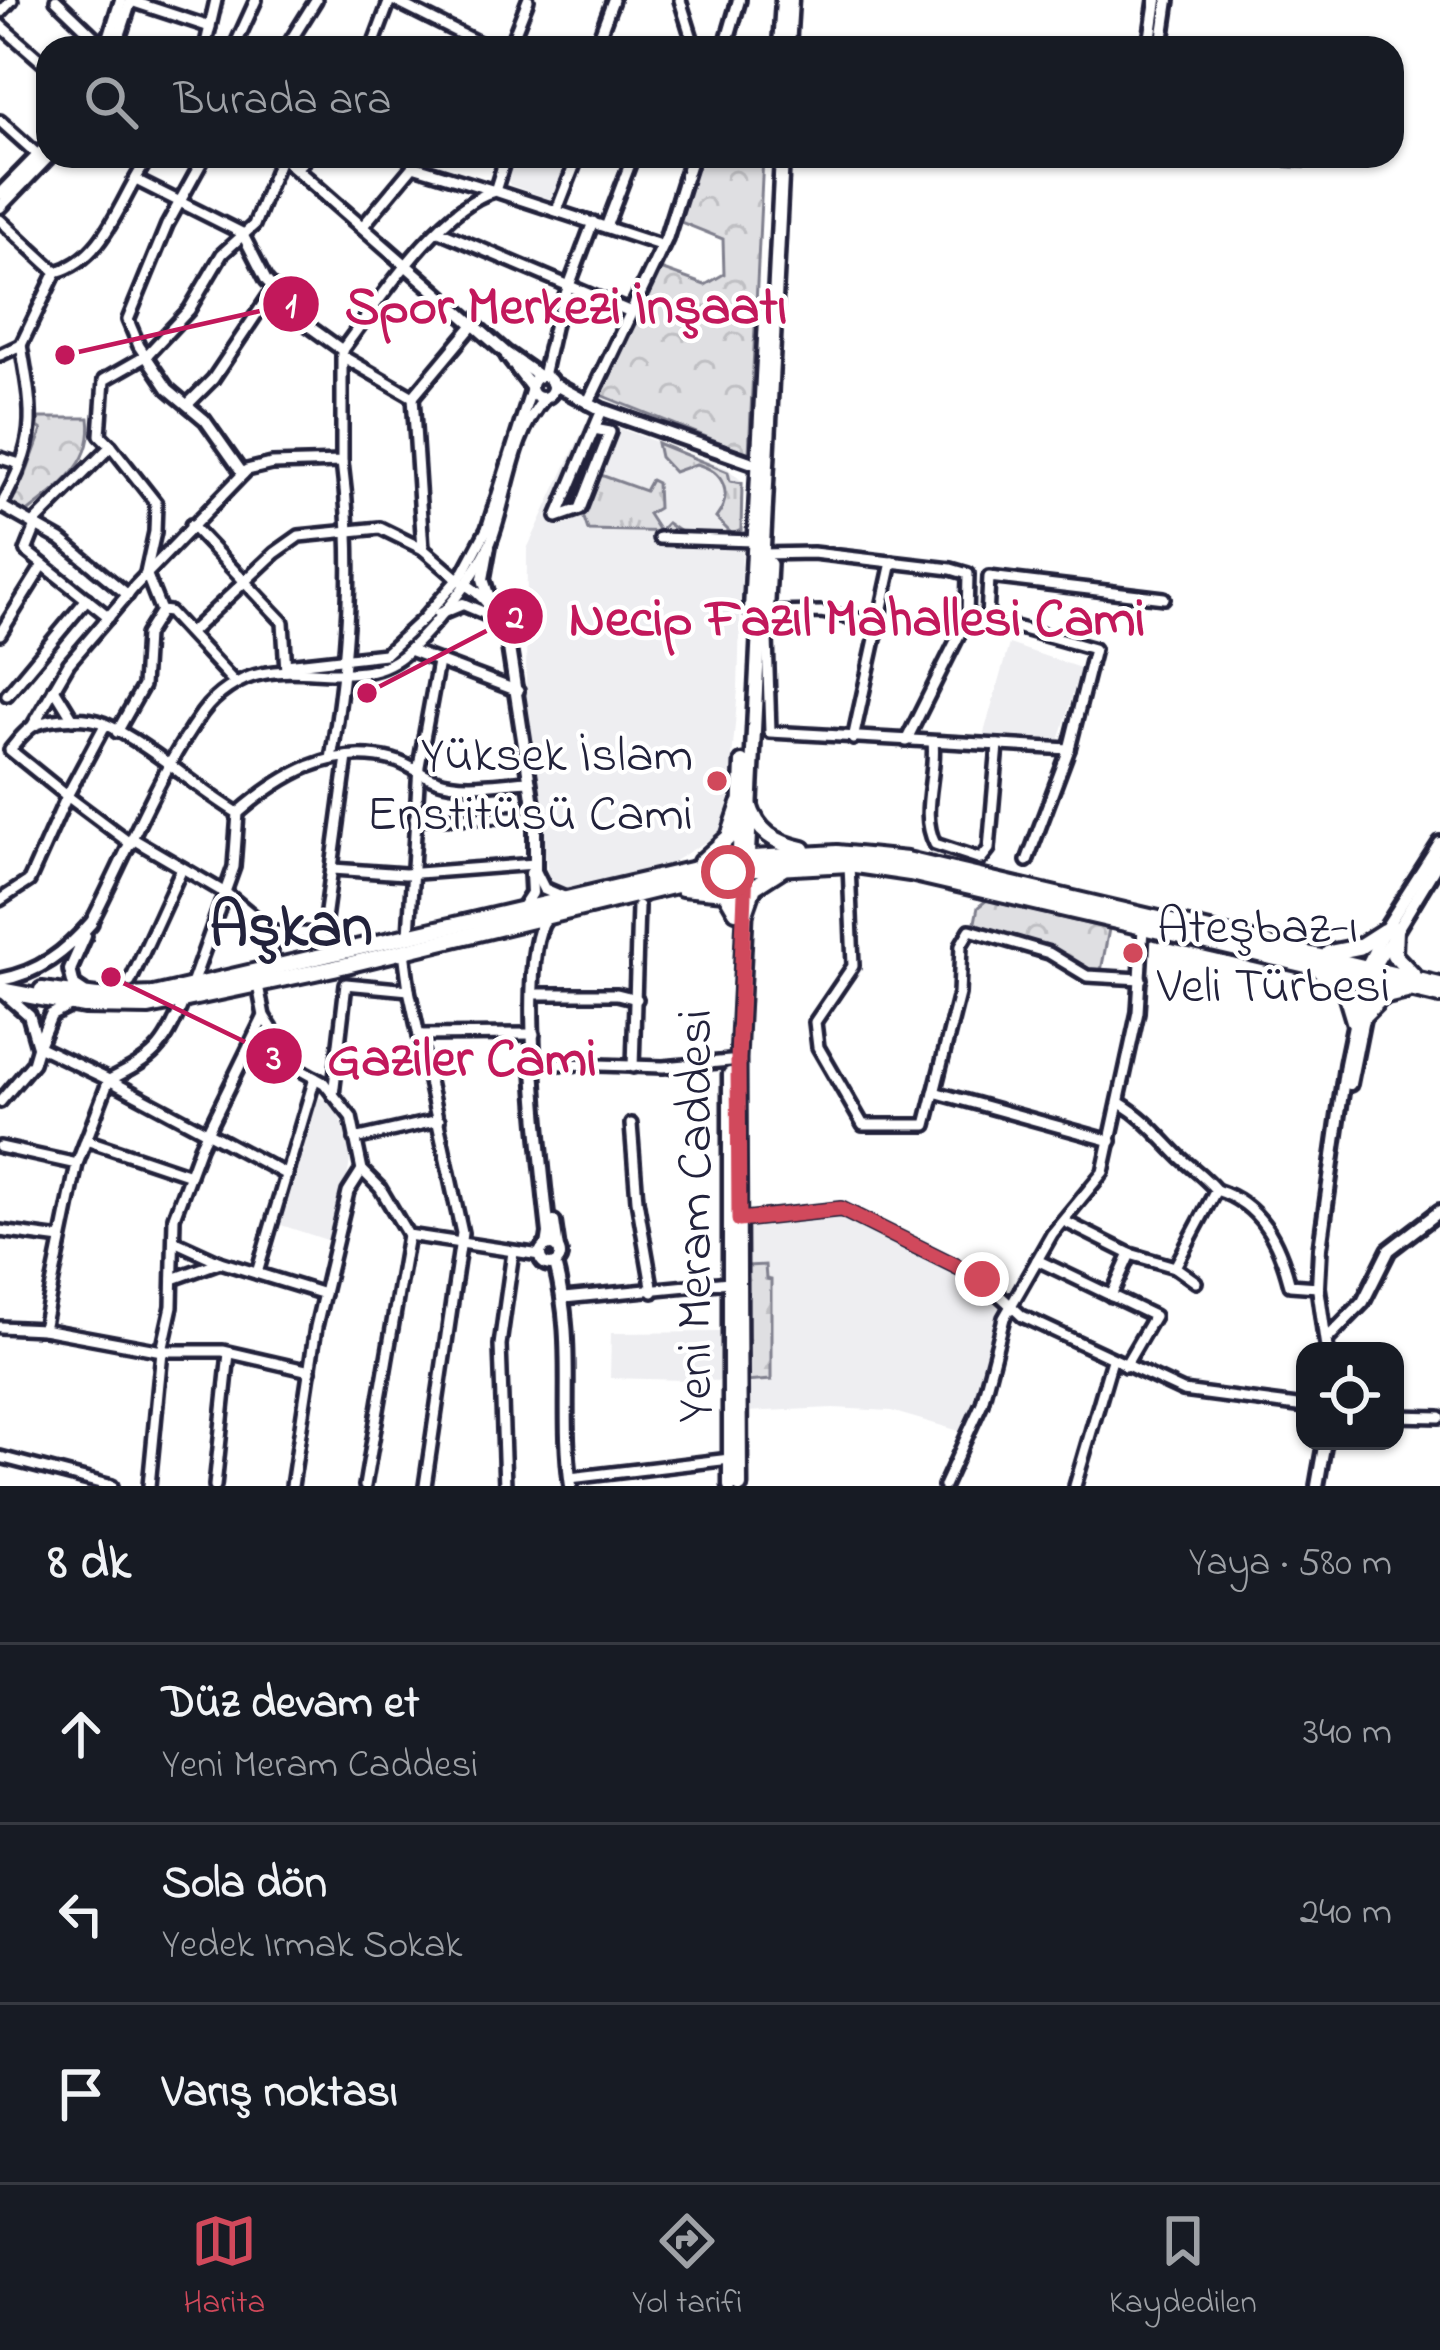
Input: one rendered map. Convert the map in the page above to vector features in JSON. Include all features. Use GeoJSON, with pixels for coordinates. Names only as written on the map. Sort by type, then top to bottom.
{"type":"FeatureCollection","features":[{"type":"Feature","properties":{"kind":"main road"},"geometry":{"type":"LineString","coordinates":[[785,36],[787,0]]}},
{"type":"Feature","properties":{"kind":"main road","name":"Yeni Meram Caddesi"},"geometry":{"type":"LineString","coordinates":[[740,1486],[742,864],[777,168]]}},
{"type":"Feature","properties":{"kind":"main road"},"geometry":{"type":"LineString","coordinates":[[744,804],[772,840],[819,853],[923,863],[1438,988]]}},
{"type":"Feature","properties":{"kind":"main road"},"geometry":{"type":"LineString","coordinates":[[688,871],[725,843],[744,804]]}},
{"type":"Feature","properties":{"kind":"main road"},"geometry":{"type":"LineString","coordinates":[[0,985],[149,1007],[182,1002],[521,910],[688,871],[819,853]]}},
{"type":"Feature","properties":{"kind":"main road"},"geometry":{"type":"LineString","coordinates":[[0,985],[71,1004],[97,1002],[509,925],[742,864],[849,864],[1311,959],[1354,950],[1390,930],[1397,962],[1438,988]]}},
{"type":"Feature","properties":{"kind":"main road"},"geometry":{"type":"LineString","coordinates":[[671,886],[718,890],[730,896],[741,912],[759,882],[790,866]]}},
{"type":"Feature","properties":{"kind":"main road","name":"Yeni Meram Caddesi"},"geometry":{"type":"LineString","coordinates":[[730,1486],[730,1060],[741,912]]}},
{"type":"Feature","properties":{"kind":"main road"},"geometry":{"type":"LineString","coordinates":[[1311,959],[1341,985],[1358,1019],[1388,994],[1438,988]]}},
{"type":"Feature","properties":{"kind":"main road"},"geometry":{"type":"LineString","coordinates":[[1368,973],[1417,991]]}},
{"type":"Feature","properties":{"kind":"street"},"geometry":{"type":"LineString","coordinates":[[0,14],[12,0]]}},
{"type":"Feature","properties":{"kind":"street"},"geometry":{"type":"LineString","coordinates":[[56,0],[96,36]]}},
{"type":"Feature","properties":{"kind":"street"},"geometry":{"type":"LineString","coordinates":[[112,36],[121,0]]}},
{"type":"Feature","properties":{"kind":"street"},"geometry":{"type":"LineString","coordinates":[[114,36],[131,0],[210,27]]}},
{"type":"Feature","properties":{"kind":"street"},"geometry":{"type":"LineString","coordinates":[[208,36],[216,0]]}},
{"type":"Feature","properties":{"kind":"street"},"geometry":{"type":"LineString","coordinates":[[240,36],[256,0]]}},
{"type":"Feature","properties":{"kind":"street"},"geometry":{"type":"LineString","coordinates":[[294,36],[316,0]]}},
{"type":"Feature","properties":{"kind":"street"},"geometry":{"type":"LineString","coordinates":[[377,36],[392,0],[458,36]]}},
{"type":"Feature","properties":{"kind":"street"},"geometry":{"type":"LineString","coordinates":[[418,14],[422,0]]}},
{"type":"Feature","properties":{"kind":"street"},"geometry":{"type":"LineString","coordinates":[[514,36],[528,0]]}},
{"type":"Feature","properties":{"kind":"street"},"geometry":{"type":"LineString","coordinates":[[600,36],[613,0]]}},
{"type":"Feature","properties":{"kind":"street"},"geometry":{"type":"LineString","coordinates":[[680,0],[691,36]]}},
{"type":"Feature","properties":{"kind":"street"},"geometry":{"type":"LineString","coordinates":[[728,36],[739,0]]}},
{"type":"Feature","properties":{"kind":"street"},"geometry":{"type":"LineString","coordinates":[[1151,36],[1156,0]]}},
{"type":"Feature","properties":{"kind":"street"},"geometry":{"type":"LineString","coordinates":[[1163,36],[1168,0]]}},
{"type":"Feature","properties":{"kind":"street"},"geometry":{"type":"LineString","coordinates":[[0,25],[36,56]]}},
{"type":"Feature","properties":{"kind":"street"},"geometry":{"type":"LineString","coordinates":[[0,121],[36,150]]}},
{"type":"Feature","properties":{"kind":"street"},"geometry":{"type":"LineString","coordinates":[[0,194],[36,163]]}},
{"type":"Feature","properties":{"kind":"street"},"geometry":{"type":"LineString","coordinates":[[0,207],[36,165]]}},
{"type":"Feature","properties":{"kind":"street"},"geometry":{"type":"LineString","coordinates":[[128,595],[61,540],[1,507],[33,421],[21,344],[56,272],[74,267],[111,225],[144,168]]}},
{"type":"Feature","properties":{"kind":"street"},"geometry":{"type":"LineString","coordinates":[[199,168],[179,201],[128,320],[168,389],[205,420],[243,474]]}},
{"type":"Feature","properties":{"kind":"street"},"geometry":{"type":"LineString","coordinates":[[161,611],[146,574],[156,502],[100,435],[104,380],[146,356],[189,310],[222,254],[254,225],[276,168]]}},
{"type":"Feature","properties":{"kind":"street"},"geometry":{"type":"LineString","coordinates":[[296,168],[541,387],[762,467]]}},
{"type":"Feature","properties":{"kind":"street"},"geometry":{"type":"LineString","coordinates":[[363,226],[410,168]]}},
{"type":"Feature","properties":{"kind":"street"},"geometry":{"type":"LineString","coordinates":[[433,168],[491,192],[662,246]]}},
{"type":"Feature","properties":{"kind":"street"},"geometry":{"type":"LineString","coordinates":[[491,192],[501,168]]}},
{"type":"Feature","properties":{"kind":"street"},"geometry":{"type":"LineString","coordinates":[[556,210],[573,168]]}},
{"type":"Feature","properties":{"kind":"street"},"geometry":{"type":"LineString","coordinates":[[606,227],[628,168]]}},
{"type":"Feature","properties":{"kind":"street"},"geometry":{"type":"LineString","coordinates":[[583,402],[662,246],[688,168]]}},
{"type":"Feature","properties":{"kind":"street"},"geometry":{"type":"LineString","coordinates":[[138,181],[242,233],[274,288],[303,322],[342,353],[413,397]]}},
{"type":"Feature","properties":{"kind":"street"},"geometry":{"type":"LineString","coordinates":[[332,758],[345,675],[350,529],[342,461],[342,353],[406,265],[471,198],[491,192]]}},
{"type":"Feature","properties":{"kind":"street"},"geometry":{"type":"LineString","coordinates":[[0,220],[56,272]]}},
{"type":"Feature","properties":{"kind":"street"},"geometry":{"type":"LineString","coordinates":[[97,1002],[76,988],[70,977],[91,922],[170,766],[204,710],[235,683],[259,674],[385,653],[460,582],[487,529],[541,387],[555,323],[593,222]]}},
{"type":"Feature","properties":{"kind":"street"},"geometry":{"type":"LineString","coordinates":[[439,231],[631,312]]}},
{"type":"Feature","properties":{"kind":"street"},"geometry":{"type":"LineString","coordinates":[[188,404],[213,379],[274,288]]}},
{"type":"Feature","properties":{"kind":"street"},"geometry":{"type":"LineString","coordinates":[[423,550],[413,397],[474,324]]}},
{"type":"Feature","properties":{"kind":"street"},"geometry":{"type":"LineString","coordinates":[[0,355],[21,344]]}},
{"type":"Feature","properties":{"kind":"street"},"geometry":{"type":"LineString","coordinates":[[521,910],[532,893],[527,781],[514,691],[483,579],[489,546],[541,387]]}},
{"type":"Feature","properties":{"kind":"street"},"geometry":{"type":"LineString","coordinates":[[594,429],[610,433],[580,509],[557,517],[579,464],[602,410]]}},
{"type":"Feature","properties":{"kind":"street"},"geometry":{"type":"LineString","coordinates":[[109,617],[26,551],[34,525],[111,446]]}},
{"type":"Feature","properties":{"kind":"street"},"geometry":{"type":"LineString","coordinates":[[0,458],[20,464]]}},
{"type":"Feature","properties":{"kind":"street"},"geometry":{"type":"LineString","coordinates":[[342,461],[272,464],[243,474],[191,525],[69,663],[33,725],[5,754],[132,842],[227,894],[273,932],[322,934],[347,757]]}},
{"type":"Feature","properties":{"kind":"street"},"geometry":{"type":"LineString","coordinates":[[191,525],[283,622],[286,668]]}},
{"type":"Feature","properties":{"kind":"street"},"geometry":{"type":"LineString","coordinates":[[190,633],[299,536],[380,527],[423,550],[492,614]]}},
{"type":"Feature","properties":{"kind":"street"},"geometry":{"type":"LineString","coordinates":[[659,538],[951,568],[968,574],[967,619],[906,741]]}},
{"type":"Feature","properties":{"kind":"street"},"geometry":{"type":"LineString","coordinates":[[286,668],[345,675],[386,668],[409,650],[489,546]]}},
{"type":"Feature","properties":{"kind":"street"},"geometry":{"type":"LineString","coordinates":[[757,549],[772,564],[770,732],[1069,749]]}},
{"type":"Feature","properties":{"kind":"street"},"geometry":{"type":"LineString","coordinates":[[853,739],[892,562]]}},
{"type":"Feature","properties":{"kind":"street"},"geometry":{"type":"LineString","coordinates":[[0,634],[43,565]]}},
{"type":"Feature","properties":{"kind":"street"},"geometry":{"type":"LineString","coordinates":[[1028,861],[1069,749],[1094,649],[987,619],[989,577],[1164,598]]}},
{"type":"Feature","properties":{"kind":"street"},"geometry":{"type":"LineString","coordinates":[[7,695],[87,599]]}},
{"type":"Feature","properties":{"kind":"street"},"geometry":{"type":"LineString","coordinates":[[439,614],[463,604],[492,614]]}},
{"type":"Feature","properties":{"kind":"street"},"geometry":{"type":"LineString","coordinates":[[161,611],[169,612],[235,683]]}},
{"type":"Feature","properties":{"kind":"street"},"geometry":{"type":"LineString","coordinates":[[117,732],[143,686],[146,635],[161,611]]}},
{"type":"Feature","properties":{"kind":"street"},"geometry":{"type":"LineString","coordinates":[[768,614],[820,612],[878,623]]}},
{"type":"Feature","properties":{"kind":"street"},"geometry":{"type":"LineString","coordinates":[[409,650],[514,691]]}},
{"type":"Feature","properties":{"kind":"street"},"geometry":{"type":"LineString","coordinates":[[424,1486],[460,1244],[459,1214],[409,991],[406,943],[419,771],[438,662]]}},
{"type":"Feature","properties":{"kind":"street"},"geometry":{"type":"LineString","coordinates":[[54,688],[73,719]]}},
{"type":"Feature","properties":{"kind":"street"},"geometry":{"type":"LineString","coordinates":[[33,725],[73,719],[105,725],[238,813]]}},
{"type":"Feature","properties":{"kind":"street"},"geometry":{"type":"LineString","coordinates":[[0,901],[29,881],[105,725]]}},
{"type":"Feature","properties":{"kind":"street"},"geometry":{"type":"LineString","coordinates":[[933,742],[928,827],[932,839],[974,859],[981,859],[989,849],[998,746]]}},
{"type":"Feature","properties":{"kind":"street"},"geometry":{"type":"LineString","coordinates":[[191,986],[227,894],[238,813],[274,783],[332,758],[376,756],[434,780],[460,784],[527,781]]}},
{"type":"Feature","properties":{"kind":"street"},"geometry":{"type":"LineString","coordinates":[[415,818],[531,817]]}},
{"type":"Feature","properties":{"kind":"street"},"geometry":{"type":"LineString","coordinates":[[1325,1342],[1318,1287],[1320,1248],[1368,973],[1440,843]]}},
{"type":"Feature","properties":{"kind":"street"},"geometry":{"type":"LineString","coordinates":[[1390,930],[1440,859]]}},
{"type":"Feature","properties":{"kind":"street"},"geometry":{"type":"LineString","coordinates":[[333,868],[411,873],[532,864]]}},
{"type":"Feature","properties":{"kind":"street"},"geometry":{"type":"LineString","coordinates":[[532,864],[544,890],[572,899]]}},
{"type":"Feature","properties":{"kind":"street"},"geometry":{"type":"LineString","coordinates":[[849,864],[853,966],[815,1022],[818,1047],[862,1125],[926,1125],[959,994],[961,945],[970,930],[1049,953],[1087,976],[1141,979]]}},
{"type":"Feature","properties":{"kind":"street"},"geometry":{"type":"LineString","coordinates":[[130,982],[182,868]]}},
{"type":"Feature","properties":{"kind":"street"},"geometry":{"type":"LineString","coordinates":[[633,1067],[638,907]]}},
{"type":"Feature","properties":{"kind":"street"},"geometry":{"type":"LineString","coordinates":[[548,916],[534,946],[535,1094],[546,1264],[555,1264],[564,1298],[571,1482],[730,1459]]}},
{"type":"Feature","properties":{"kind":"street"},"geometry":{"type":"LineString","coordinates":[[91,922],[52,960],[0,985],[29,1015],[38,1046],[286,1174]]}},
{"type":"Feature","properties":{"kind":"street"},"geometry":{"type":"LineString","coordinates":[[509,925],[524,930],[534,946]]}},
{"type":"Feature","properties":{"kind":"street"},"geometry":{"type":"LineString","coordinates":[[944,1486],[982,1402],[1010,1306],[1064,1220],[1099,1180],[1120,1103],[1141,979],[1143,928]]}},
{"type":"Feature","properties":{"kind":"street"},"geometry":{"type":"LineString","coordinates":[[271,968],[273,932]]}},
{"type":"Feature","properties":{"kind":"street"},"geometry":{"type":"LineString","coordinates":[[334,1095],[346,984],[409,991]]}},
{"type":"Feature","properties":{"kind":"street"},"geometry":{"type":"LineString","coordinates":[[258,985],[264,1016],[297,1068],[334,1095],[350,1117],[362,1171],[380,1188],[408,1235],[365,1486]]}},
{"type":"Feature","properties":{"kind":"street"},"geometry":{"type":"LineString","coordinates":[[534,994],[637,998]]}},
{"type":"Feature","properties":{"kind":"street"},"geometry":{"type":"LineString","coordinates":[[43,1329],[77,1164],[109,1080],[154,1056],[168,1037],[182,1002]]}},
{"type":"Feature","properties":{"kind":"street"},"geometry":{"type":"LineString","coordinates":[[0,1102],[33,1063],[51,1015],[71,1004]]}},
{"type":"Feature","properties":{"kind":"street"},"geometry":{"type":"LineString","coordinates":[[149,1486],[162,1351],[172,1306],[174,1217],[206,1133],[264,1016]]}},
{"type":"Feature","properties":{"kind":"street"},"geometry":{"type":"LineString","coordinates":[[419,1035],[534,1034]]}},
{"type":"Feature","properties":{"kind":"street"},"geometry":{"type":"LineString","coordinates":[[534,1063],[633,1067],[730,1060]]}},
{"type":"Feature","properties":{"kind":"street"},"geometry":{"type":"LineString","coordinates":[[257,1274],[315,1078]]}},
{"type":"Feature","properties":{"kind":"street"},"geometry":{"type":"LineString","coordinates":[[934,1092],[1111,1141]]}},
{"type":"Feature","properties":{"kind":"street"},"geometry":{"type":"LineString","coordinates":[[1120,1103],[1145,1118],[1216,1190],[1255,1209],[1285,1264],[1290,1285],[1318,1287]]}},
{"type":"Feature","properties":{"kind":"street"},"geometry":{"type":"LineString","coordinates":[[355,1138],[440,1120]]}},
{"type":"Feature","properties":{"kind":"street"},"geometry":{"type":"LineString","coordinates":[[631,1124],[637,1199],[653,1292]]}},
{"type":"Feature","properties":{"kind":"street"},"geometry":{"type":"LineString","coordinates":[[86,1140],[190,1175]]}},
{"type":"Feature","properties":{"kind":"street"},"geometry":{"type":"LineString","coordinates":[[0,1147],[77,1164]]}},
{"type":"Feature","properties":{"kind":"street"},"geometry":{"type":"LineString","coordinates":[[292,1486],[324,1294],[348,1192],[362,1171]]}},
{"type":"Feature","properties":{"kind":"street"},"geometry":{"type":"LineString","coordinates":[[1175,1267],[1216,1190]]}},
{"type":"Feature","properties":{"kind":"street"},"geometry":{"type":"LineString","coordinates":[[739,1220],[841,1209],[982,1279],[1010,1306],[1125,1366],[1183,1391],[1296,1406]]}},
{"type":"Feature","properties":{"kind":"street"},"geometry":{"type":"LineString","coordinates":[[1329,1342],[1363,1303],[1389,1250],[1440,1210]]}},
{"type":"Feature","properties":{"kind":"street"},"geometry":{"type":"LineString","coordinates":[[1064,1220],[1130,1254],[1175,1267],[1196,1282]]}},
{"type":"Feature","properties":{"kind":"street"},"geometry":{"type":"LineString","coordinates":[[0,1232],[61,1239]]}},
{"type":"Feature","properties":{"kind":"street"},"geometry":{"type":"LineString","coordinates":[[408,1235],[513,1252],[548,1250]]}},
{"type":"Feature","properties":{"kind":"street"},"geometry":{"type":"LineString","coordinates":[[174,1241],[220,1262],[324,1294]]}},
{"type":"Feature","properties":{"kind":"street"},"geometry":{"type":"LineString","coordinates":[[505,1486],[500,1345],[513,1252]]}},
{"type":"Feature","properties":{"kind":"street"},"geometry":{"type":"LineString","coordinates":[[1111,1296],[1130,1254]]}},
{"type":"Feature","properties":{"kind":"street"},"geometry":{"type":"LineString","coordinates":[[1037,1260],[1154,1316],[1125,1366]]}},
{"type":"Feature","properties":{"kind":"street"},"geometry":{"type":"LineString","coordinates":[[173,1279],[220,1262]]}},
{"type":"Feature","properties":{"kind":"street"},"geometry":{"type":"LineString","coordinates":[[564,1298],[730,1282]]}},
{"type":"Feature","properties":{"kind":"street"},"geometry":{"type":"LineString","coordinates":[[0,1327],[43,1329],[162,1351],[229,1352],[310,1371]]}},
{"type":"Feature","properties":{"kind":"street"},"geometry":{"type":"LineString","coordinates":[[215,1486],[229,1352]]}},
{"type":"Feature","properties":{"kind":"street"},"geometry":{"type":"LineString","coordinates":[[1075,1486],[1112,1360]]}},
{"type":"Feature","properties":{"kind":"street"},"geometry":{"type":"LineString","coordinates":[[1404,1416],[1440,1417]]}},
{"type":"Feature","properties":{"kind":"street"},"geometry":{"type":"LineString","coordinates":[[1318,1486],[1324,1450]]}},
{"type":"Feature","properties":{"kind":"street"},"geometry":{"type":"LineString","coordinates":[[0,1457],[106,1485]]}},
{"type":"Feature","properties":{"kind":"shaded area"},"geometry":{"type":"Polygon","coordinates":[[[511,168],[569,168],[556,198],[510,185],[511,168]]]}},
{"type":"Feature","properties":{"kind":"shaded area"},"geometry":{"type":"Polygon","coordinates":[[[589,417],[727,468],[744,483],[738,689],[726,829],[668,865],[565,889],[549,884],[526,691],[527,549],[589,417]]]}},
{"type":"Feature","properties":{"kind":"shaded area"},"geometry":{"type":"Polygon","coordinates":[[[1009,644],[1080,668],[1058,745],[982,740],[1009,644]]]}},
{"type":"Feature","properties":{"kind":"shaded area"},"geometry":{"type":"Polygon","coordinates":[[[313,1097],[326,1099],[335,1108],[351,1155],[327,1240],[278,1224],[313,1097]]]}},
{"type":"Feature","properties":{"kind":"shaded area"},"geometry":{"type":"Polygon","coordinates":[[[841,1217],[969,1277],[1001,1308],[963,1432],[891,1411],[745,1412],[747,1226],[841,1217]]]}},
{"type":"Feature","properties":{"kind":"shaded area"},"geometry":{"type":"Polygon","coordinates":[[[721,1332],[722,1381],[610,1378],[611,1333],[721,1332]]]}},
{"type":"Feature","properties":{"kind":"green space"},"geometry":{"type":"Polygon","coordinates":[[[695,168],[762,168],[749,454],[598,394],[658,268],[705,285],[724,274],[723,239],[678,221],[695,168]]]}},
{"type":"Feature","properties":{"kind":"green space"},"geometry":{"type":"Polygon","coordinates":[[[39,418],[89,418],[89,434],[72,473],[25,514],[5,503],[22,473],[26,474],[42,430],[39,418]]]}},
{"type":"Feature","properties":{"kind":"green space"},"geometry":{"type":"Polygon","coordinates":[[[657,443],[728,472],[730,481],[742,483],[741,530],[732,534],[716,518],[725,492],[719,478],[696,464],[674,472],[660,457],[657,443]]]}},
{"type":"Feature","properties":{"kind":"green space"},"geometry":{"type":"Polygon","coordinates":[[[598,474],[645,491],[651,480],[657,483],[658,508],[648,514],[659,531],[667,523],[680,532],[588,530],[582,512],[598,474]]]}},
{"type":"Feature","properties":{"kind":"green space"},"geometry":{"type":"Polygon","coordinates":[[[987,900],[1109,929],[1101,971],[1090,972],[1062,954],[977,930],[978,907],[987,900]]]}},
{"type":"Feature","properties":{"kind":"green space"},"geometry":{"type":"Polygon","coordinates":[[[765,1265],[766,1279],[771,1280],[771,1380],[745,1382],[747,1266],[765,1265]]]}},
{"type":"Feature","properties":{"kind":"place","name":"Spor Merkezi İnşaatı"},"geometry":{"type":"Point","coordinates":[65,355]}},
{"type":"Feature","properties":{"kind":"place","name":"Necip Fazıl Mahallesi Cami"},"geometry":{"type":"Point","coordinates":[367,693]}},
{"type":"Feature","properties":{"kind":"place","name":"Yüksek İslam Enstitüsü Cami"},"geometry":{"type":"Point","coordinates":[717,781]}},
{"type":"Feature","properties":{"kind":"place","name":"Ateşbaz-ı Veli Türbesi"},"geometry":{"type":"Point","coordinates":[1133,953]}},
{"type":"Feature","properties":{"kind":"place","name":"Gaziler Cami"},"geometry":{"type":"Point","coordinates":[111,977]}},
{"type":"Feature","properties":{"kind":"district","name":"Aşkan"},"geometry":{"type":"Point","coordinates":[291,923]}},
{"type":"Feature","properties":{"kind":"route"},"geometry":{"type":"LineString","coordinates":[[728,872],[746,869],[738,1059],[739,1220],[841,1209],[982,1279]]}}]}
